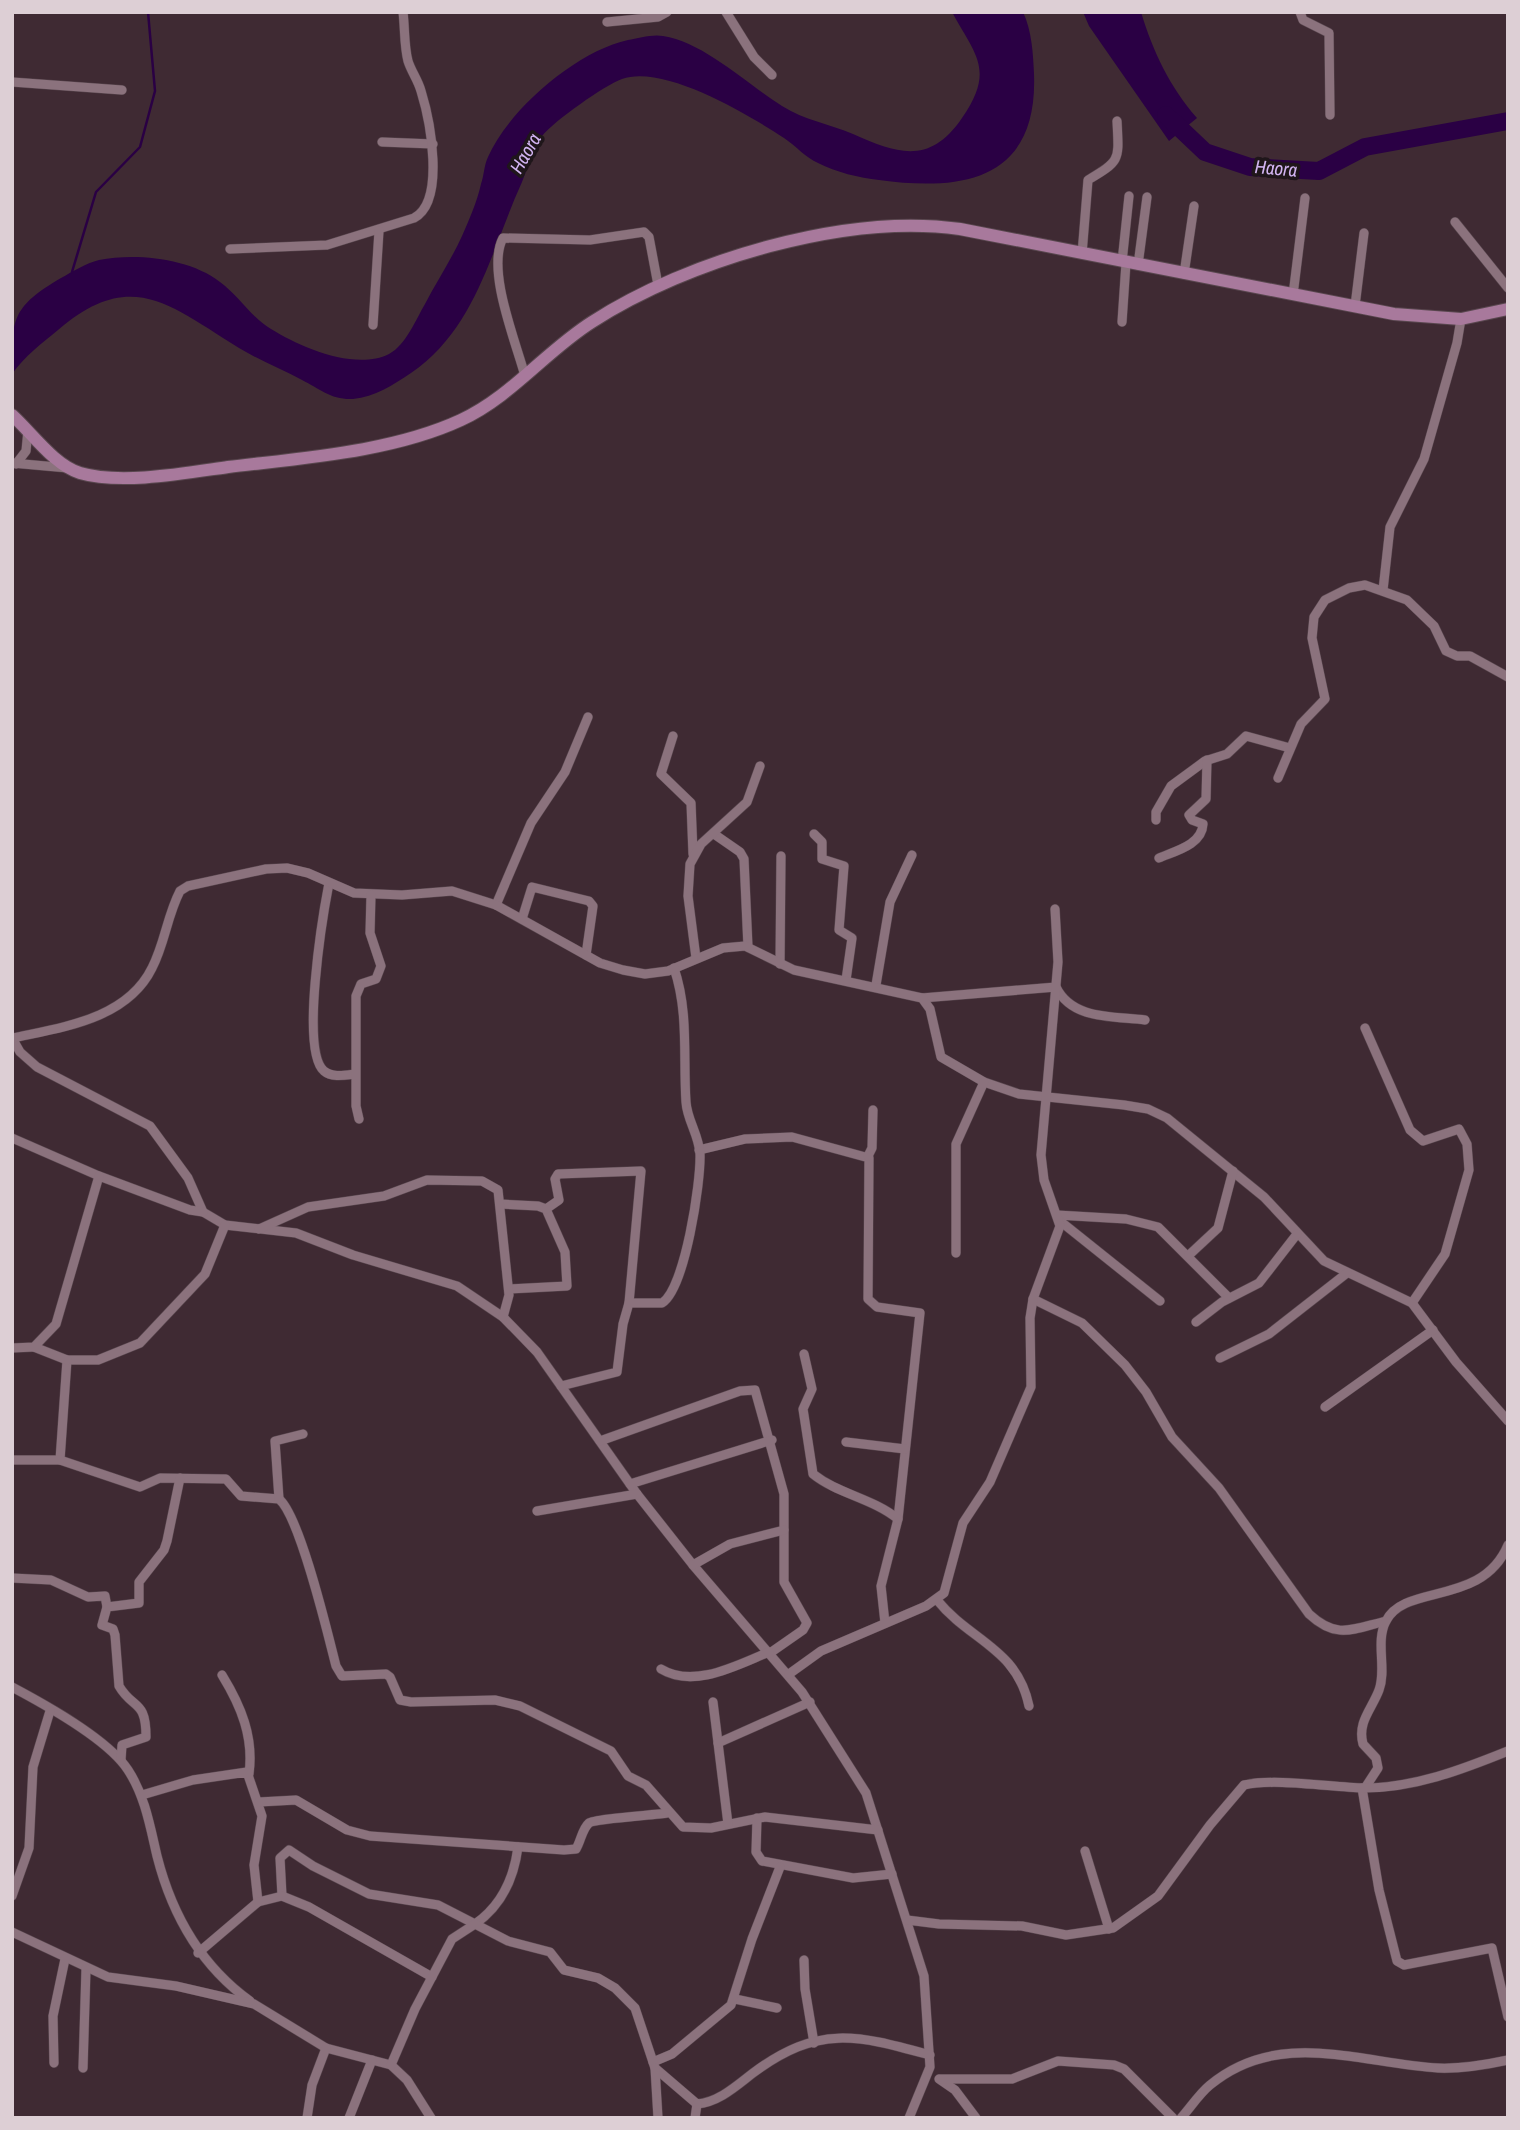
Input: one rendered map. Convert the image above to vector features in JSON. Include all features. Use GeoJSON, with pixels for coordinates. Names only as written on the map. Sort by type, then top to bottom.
{"type":"FeatureCollection","features":[{"type":"Feature","properties":{"kind":"street"},"geometry":{"type":"LineString","coordinates":[[230,249],[306,248],[379,231],[414,218],[425,210],[431,188],[433,144],[421,89],[407,59],[403,12]]}},
{"type":"Feature","properties":{"kind":"street"},"geometry":{"type":"LineString","coordinates":[[607,22],[658,17],[667,12]]}},
{"type":"Feature","properties":{"kind":"street"},"geometry":{"type":"LineString","coordinates":[[726,12],[754,57],[772,75]]}},
{"type":"Feature","properties":{"kind":"street"},"geometry":{"type":"LineString","coordinates":[[1300,12],[1303,20],[1329,33],[1330,115]]}},
{"type":"Feature","properties":{"kind":"street"},"geometry":{"type":"LineString","coordinates":[[12,82],[122,90]]}},
{"type":"Feature","properties":{"kind":"street"},"geometry":{"type":"LineString","coordinates":[[1082,254],[1088,180],[1111,166],[1118,147],[1117,121]]}},
{"type":"Feature","properties":{"kind":"street"},"geometry":{"type":"LineString","coordinates":[[383,142],[433,144]]}},
{"type":"Feature","properties":{"kind":"street"},"geometry":{"type":"LineString","coordinates":[[1122,321],[1129,263],[1129,196]]}},
{"type":"Feature","properties":{"kind":"street"},"geometry":{"type":"LineString","coordinates":[[1129,263],[1147,197]]}},
{"type":"Feature","properties":{"kind":"street"},"geometry":{"type":"LineString","coordinates":[[1293,295],[1305,198]]}},
{"type":"Feature","properties":{"kind":"street"},"geometry":{"type":"LineString","coordinates":[[1184,274],[1194,206]]}},
{"type":"Feature","properties":{"kind":"street"},"geometry":{"type":"LineString","coordinates":[[1455,222],[1508,288]]}},
{"type":"Feature","properties":{"kind":"street"},"geometry":{"type":"LineString","coordinates":[[14,463],[68,468],[91,475],[159,475],[306,457],[404,439],[463,420],[485,408],[590,323],[658,285],[754,252],[882,226],[939,226],[1415,316],[1461,319],[1508,309]]}},
{"type":"Feature","properties":{"kind":"street"},"geometry":{"type":"LineString","coordinates":[[373,325],[379,231]]}},
{"type":"Feature","properties":{"kind":"street"},"geometry":{"type":"LineString","coordinates":[[525,376],[501,285],[499,248],[503,237],[590,240],[644,232],[649,237],[658,285]]}},
{"type":"Feature","properties":{"kind":"street"},"geometry":{"type":"LineString","coordinates":[[1355,306],[1364,233]]}},
{"type":"Feature","properties":{"kind":"street"},"geometry":{"type":"LineString","coordinates":[[1383,590],[1390,527],[1424,459],[1461,319]]}},
{"type":"Feature","properties":{"kind":"street"},"geometry":{"type":"LineString","coordinates":[[12,415],[68,468]]}},
{"type":"Feature","properties":{"kind":"street"},"geometry":{"type":"LineString","coordinates":[[14,463],[26,451],[26,428]]}},
{"type":"Feature","properties":{"kind":"street"},"geometry":{"type":"LineString","coordinates":[[1278,778],[1301,724],[1325,699],[1312,638],[1314,617],[1325,600],[1349,588],[1365,585],[1407,600],[1424,614],[1446,651],[1457,656],[1470,656],[1508,677]]}},
{"type":"Feature","properties":{"kind":"street"},"geometry":{"type":"LineString","coordinates":[[496,905],[531,823],[565,772],[588,716]]}},
{"type":"Feature","properties":{"kind":"street"},"geometry":{"type":"LineString","coordinates":[[673,736],[661,770],[691,803],[693,856],[687,888],[696,958]]}},
{"type":"Feature","properties":{"kind":"street"},"geometry":{"type":"LineString","coordinates":[[1156,820],[1156,812],[1171,786],[1208,760],[1227,754],[1246,736],[1290,748]]}},
{"type":"Feature","properties":{"kind":"street"},"geometry":{"type":"LineString","coordinates":[[1158,858],[1192,844],[1200,834],[1203,824],[1192,820],[1189,815],[1206,799],[1208,760]]}},
{"type":"Feature","properties":{"kind":"street"},"geometry":{"type":"LineString","coordinates":[[693,856],[751,797],[760,766]]}},
{"type":"Feature","properties":{"kind":"street"},"geometry":{"type":"LineString","coordinates":[[714,834],[740,852],[744,859],[748,947]]}},
{"type":"Feature","properties":{"kind":"street"},"geometry":{"type":"LineString","coordinates":[[814,834],[822,842],[822,859],[844,866],[839,930],[852,938],[846,980]]}},
{"type":"Feature","properties":{"kind":"street"},"geometry":{"type":"LineString","coordinates":[[876,985],[890,902],[912,855]]}},
{"type":"Feature","properties":{"kind":"street"},"geometry":{"type":"LineString","coordinates":[[780,964],[781,856]]}},
{"type":"Feature","properties":{"kind":"street"},"geometry":{"type":"LineString","coordinates":[[203,1212],[188,1178],[150,1126],[37,1067],[20,1052],[12,1038],[88,1021],[137,990],[153,967],[173,904],[180,891],[188,886],[266,869],[298,870],[346,891],[371,895],[452,891],[496,905],[586,955],[623,970],[645,974],[674,968],[730,946],[748,947],[780,964],[806,973],[876,985],[922,998],[1056,987]]}},
{"type":"Feature","properties":{"kind":"street"},"geometry":{"type":"LineString","coordinates":[[329,883],[317,956],[313,1011],[316,1054],[321,1070],[329,1075],[355,1074]]}},
{"type":"Feature","properties":{"kind":"street"},"geometry":{"type":"LineString","coordinates":[[522,919],[532,887],[589,901],[593,906],[586,955]]}},
{"type":"Feature","properties":{"kind":"street"},"geometry":{"type":"LineString","coordinates":[[359,1119],[355,1074],[356,996],[360,984],[376,979],[381,966],[370,933],[371,895]]}},
{"type":"Feature","properties":{"kind":"street"},"geometry":{"type":"LineString","coordinates":[[789,1674],[821,1651],[937,1600],[949,1580],[963,1522],[990,1482],[1031,1387],[1030,1318],[1033,1300],[1060,1232],[1042,1168],[1045,1098],[1056,987],[1055,909]]}},
{"type":"Feature","properties":{"kind":"street"},"geometry":{"type":"LineString","coordinates":[[628,1303],[662,1303],[672,1294],[691,1225],[699,1150],[686,1108],[685,1027],[674,968]]}},
{"type":"Feature","properties":{"kind":"street"},"geometry":{"type":"LineString","coordinates":[[1056,987],[1063,1001],[1076,1010],[1145,1020]]}},
{"type":"Feature","properties":{"kind":"street"},"geometry":{"type":"LineString","coordinates":[[922,998],[929,1009],[940,1057],[984,1082],[1019,1094],[1124,1105],[1158,1113],[1176,1124],[1264,1197],[1324,1261],[1412,1303],[1456,1362],[1508,1422]]}},
{"type":"Feature","properties":{"kind":"street"},"geometry":{"type":"LineString","coordinates":[[1365,1028],[1410,1130],[1423,1141],[1459,1129],[1467,1144],[1469,1170],[1445,1254],[1412,1303]]}},
{"type":"Feature","properties":{"kind":"street"},"geometry":{"type":"LineString","coordinates":[[957,1253],[957,1144],[984,1082]]}},
{"type":"Feature","properties":{"kind":"street"},"geometry":{"type":"LineString","coordinates":[[873,1110],[872,1148],[868,1156],[869,1298],[877,1307],[920,1312],[898,1519],[881,1586],[885,1623]]}},
{"type":"Feature","properties":{"kind":"street"},"geometry":{"type":"LineString","coordinates":[[699,1150],[745,1139],[792,1136],[868,1156]]}},
{"type":"Feature","properties":{"kind":"street"},"geometry":{"type":"LineString","coordinates":[[12,1138],[99,1176],[190,1210],[203,1212],[225,1225],[307,1236],[353,1255],[443,1281],[471,1293],[503,1317],[537,1352],[630,1484],[693,1565],[789,1674],[810,1702],[866,1793],[924,1976],[929,2075],[909,2118]]}},
{"type":"Feature","properties":{"kind":"street"},"geometry":{"type":"LineString","coordinates":[[546,1209],[559,1200],[555,1179],[558,1174],[641,1171],[628,1303],[617,1372],[561,1386]]}},
{"type":"Feature","properties":{"kind":"street"},"geometry":{"type":"LineString","coordinates":[[1189,1255],[1218,1228],[1233,1171]]}},
{"type":"Feature","properties":{"kind":"street"},"geometry":{"type":"LineString","coordinates":[[34,1347],[56,1324],[99,1176]]}},
{"type":"Feature","properties":{"kind":"street"},"geometry":{"type":"LineString","coordinates":[[257,1230],[308,1207],[384,1196],[439,1178],[482,1181],[498,1189],[509,1289],[503,1317]]}},
{"type":"Feature","properties":{"kind":"street"},"geometry":{"type":"LineString","coordinates":[[500,1204],[538,1206],[546,1209],[565,1252],[569,1283],[559,1288],[509,1289]]}},
{"type":"Feature","properties":{"kind":"street"},"geometry":{"type":"LineString","coordinates":[[1058,1218],[1126,1219],[1158,1227],[1189,1255],[1229,1298]]}},
{"type":"Feature","properties":{"kind":"street"},"geometry":{"type":"LineString","coordinates":[[1058,1218],[1160,1301]]}},
{"type":"Feature","properties":{"kind":"street"},"geometry":{"type":"LineString","coordinates":[[12,1348],[34,1347],[67,1360],[98,1360],[140,1343],[205,1274],[225,1225]]}},
{"type":"Feature","properties":{"kind":"street"},"geometry":{"type":"LineString","coordinates":[[1196,1322],[1229,1298],[1259,1283],[1297,1234]]}},
{"type":"Feature","properties":{"kind":"street"},"geometry":{"type":"LineString","coordinates":[[1220,1358],[1269,1334],[1347,1273]]}},
{"type":"Feature","properties":{"kind":"street"},"geometry":{"type":"LineString","coordinates":[[1033,1300],[1082,1323],[1125,1365],[1146,1392],[1172,1437],[1219,1488],[1309,1614],[1322,1626],[1334,1631],[1349,1630],[1386,1620],[1399,1609],[1417,1600],[1477,1581],[1496,1567],[1508,1545]]}},
{"type":"Feature","properties":{"kind":"street"},"geometry":{"type":"LineString","coordinates":[[1325,1407],[1433,1330]]}},
{"type":"Feature","properties":{"kind":"street"},"geometry":{"type":"LineString","coordinates":[[804,1354],[812,1385],[803,1409],[813,1474],[824,1482],[884,1507],[898,1519]]}},
{"type":"Feature","properties":{"kind":"street"},"geometry":{"type":"LineString","coordinates":[[60,1460],[67,1360]]}},
{"type":"Feature","properties":{"kind":"street"},"geometry":{"type":"LineString","coordinates":[[600,1441],[753,1388],[772,1440],[784,1494],[784,1582],[807,1623],[803,1630],[769,1652],[704,1675],[681,1676],[661,1669]]}},
{"type":"Feature","properties":{"kind":"street"},"geometry":{"type":"LineString","coordinates":[[1499,1410],[1508,1403]]}},
{"type":"Feature","properties":{"kind":"street"},"geometry":{"type":"LineString","coordinates":[[303,1434],[275,1441],[279,1499],[289,1512],[312,1575],[336,1666],[342,1676],[386,1674],[400,1700],[411,1702],[495,1700],[520,1706],[611,1751],[628,1776],[646,1785],[667,1813],[683,1827],[691,1829],[757,1818],[878,1830]]}},
{"type":"Feature","properties":{"kind":"street"},"geometry":{"type":"LineString","coordinates":[[630,1484],[772,1440]]}},
{"type":"Feature","properties":{"kind":"street"},"geometry":{"type":"LineString","coordinates":[[846,1442],[905,1449]]}},
{"type":"Feature","properties":{"kind":"street"},"geometry":{"type":"LineString","coordinates":[[12,1460],[60,1460],[140,1487],[160,1478],[226,1479],[241,1496],[279,1499]]}},
{"type":"Feature","properties":{"kind":"street"},"geometry":{"type":"LineString","coordinates":[[107,1608],[139,1603],[139,1582],[167,1541],[180,1478]]}},
{"type":"Feature","properties":{"kind":"street"},"geometry":{"type":"LineString","coordinates":[[537,1511],[637,1493]]}},
{"type":"Feature","properties":{"kind":"street"},"geometry":{"type":"LineString","coordinates":[[693,1565],[730,1544],[784,1530]]}},
{"type":"Feature","properties":{"kind":"street"},"geometry":{"type":"LineString","coordinates":[[12,1578],[51,1580],[88,1597],[104,1596],[107,1608],[102,1625],[113,1629],[115,1635],[119,1686],[142,1708],[147,1735],[142,1740],[122,1745],[121,1760]]}},
{"type":"Feature","properties":{"kind":"street"},"geometry":{"type":"LineString","coordinates":[[937,1600],[948,1614],[1003,1654],[1017,1674],[1029,1706]]}},
{"type":"Feature","properties":{"kind":"street"},"geometry":{"type":"LineString","coordinates":[[1386,1620],[1382,1638],[1380,1689],[1367,1709],[1362,1728],[1363,1744],[1376,1758],[1378,1768],[1364,1788],[1379,1890],[1397,1961],[1404,1965],[1485,1947],[1492,1948],[1508,2017]]}},
{"type":"Feature","properties":{"kind":"street"},"geometry":{"type":"LineString","coordinates":[[222,1675],[241,1708],[247,1729],[249,1774],[259,1801],[262,1828],[254,1865],[258,1902]]}},
{"type":"Feature","properties":{"kind":"street"},"geometry":{"type":"LineString","coordinates":[[12,1687],[83,1730],[121,1760],[142,1795],[165,1884],[198,1953],[230,1986],[254,2004],[326,2048],[391,2065],[407,2080],[431,2118]]}},
{"type":"Feature","properties":{"kind":"street"},"geometry":{"type":"LineString","coordinates":[[713,1702],[728,1824]]}},
{"type":"Feature","properties":{"kind":"street"},"geometry":{"type":"LineString","coordinates":[[718,1743],[810,1702]]}},
{"type":"Feature","properties":{"kind":"street"},"geometry":{"type":"LineString","coordinates":[[12,1896],[29,1848],[33,1767],[50,1711]]}},
{"type":"Feature","properties":{"kind":"street"},"geometry":{"type":"LineString","coordinates":[[907,1920],[939,1924],[1022,1926],[1066,1935],[1109,1929],[1124,1922],[1158,1896],[1210,1825],[1244,1785],[1364,1788],[1401,1785],[1441,1776],[1508,1751]]}},
{"type":"Feature","properties":{"kind":"street"},"geometry":{"type":"LineString","coordinates":[[142,1795],[236,1771],[249,1774]]}},
{"type":"Feature","properties":{"kind":"street"},"geometry":{"type":"LineString","coordinates":[[259,1801],[296,1800],[347,1830],[370,1836],[572,1850],[578,1846],[587,1824],[598,1819],[632,1819],[667,1813]]}},
{"type":"Feature","properties":{"kind":"street"},"geometry":{"type":"LineString","coordinates":[[757,1818],[757,1856],[762,1861],[780,1867],[860,1878],[892,1874]]}},
{"type":"Feature","properties":{"kind":"street"},"geometry":{"type":"LineString","coordinates":[[391,2065],[452,1938],[475,1924],[502,1897],[512,1876],[518,1847]]}},
{"type":"Feature","properties":{"kind":"street"},"geometry":{"type":"LineString","coordinates":[[282,1896],[280,1858],[289,1850],[313,1866],[369,1894],[438,1905],[508,1941],[550,1952],[564,1970],[598,1978],[615,1988],[635,2008],[654,2065],[658,2118]]}},
{"type":"Feature","properties":{"kind":"street"},"geometry":{"type":"LineString","coordinates":[[1085,1852],[1109,1929]]}},
{"type":"Feature","properties":{"kind":"street"},"geometry":{"type":"LineString","coordinates":[[654,2065],[692,2039],[735,1999],[752,1939],[780,1867]]}},
{"type":"Feature","properties":{"kind":"street"},"geometry":{"type":"LineString","coordinates":[[198,1953],[258,1902],[282,1896],[309,1907],[432,1977]]}},
{"type":"Feature","properties":{"kind":"street"},"geometry":{"type":"LineString","coordinates":[[12,1933],[108,1977],[176,1986],[254,2004]]}},
{"type":"Feature","properties":{"kind":"street"},"geometry":{"type":"LineString","coordinates":[[54,2063],[53,2016],[65,1959]]}},
{"type":"Feature","properties":{"kind":"street"},"geometry":{"type":"LineString","coordinates":[[804,1960],[805,1989],[814,2043]]}},
{"type":"Feature","properties":{"kind":"street"},"geometry":{"type":"LineString","coordinates":[[83,2068],[86,1969]]}},
{"type":"Feature","properties":{"kind":"street"},"geometry":{"type":"LineString","coordinates":[[735,1999],[777,2008]]}},
{"type":"Feature","properties":{"kind":"street"},"geometry":{"type":"LineString","coordinates":[[697,2104],[715,2100],[774,2059],[840,2036],[859,2036],[930,2055]]}},
{"type":"Feature","properties":{"kind":"street"},"geometry":{"type":"LineString","coordinates":[[307,2118],[312,2085],[326,2048]]}},
{"type":"Feature","properties":{"kind":"street"},"geometry":{"type":"LineString","coordinates":[[1181,2118],[1208,2086],[1223,2076],[1289,2051],[1438,2068],[1466,2068],[1508,2060]]}},
{"type":"Feature","properties":{"kind":"street"},"geometry":{"type":"LineString","coordinates":[[349,2118],[372,2060]]}},
{"type":"Feature","properties":{"kind":"street"},"geometry":{"type":"LineString","coordinates":[[929,2075],[940,2079],[1012,2079],[1058,2061],[1114,2065],[1124,2068],[1173,2118]]}},
{"type":"Feature","properties":{"kind":"street"},"geometry":{"type":"LineString","coordinates":[[654,2065],[697,2104]]}},
{"type":"Feature","properties":{"kind":"street"},"geometry":{"type":"LineString","coordinates":[[940,2079],[960,2096],[976,2118]]}},
{"type":"Feature","properties":{"kind":"street"},"geometry":{"type":"LineString","coordinates":[[695,2118],[697,2104]]}},
{"type":"Feature","properties":{"kind":"water"},"geometry":{"type":"Polygon","coordinates":[[[952,12],[1023,12],[1028,27],[1034,74],[1032,109],[1024,136],[1010,156],[991,170],[967,179],[940,183],[911,183],[856,176],[814,161],[769,128],[706,94],[660,79],[640,76],[622,79],[580,104],[542,136],[467,311],[433,355],[384,390],[353,399],[332,396],[247,352],[171,307],[150,299],[129,297],[107,300],[84,311],[34,350],[12,374],[14,328],[23,307],[32,298],[89,263],[129,257],[162,259],[193,267],[227,287],[264,324],[283,336],[328,355],[360,360],[389,354],[401,344],[410,331],[453,254],[475,204],[488,157],[512,120],[528,102],[567,69],[608,46],[628,40],[663,36],[678,40],[710,55],[799,115],[885,147],[912,151],[925,149],[950,133],[962,118],[978,87],[980,75],[974,52],[952,12]]]}},
{"type":"Feature","properties":{"kind":"water"},"geometry":{"type":"Polygon","coordinates":[[[1083,12],[1141,12],[1163,68],[1197,118],[1169,141],[1089,26],[1083,12]]]}},
{"type":"Feature","properties":{"kind":"waterway"},"geometry":{"type":"LineString","coordinates":[[72,272],[96,192],[140,147],[155,91],[148,12]]}},
{"type":"Feature","properties":{"kind":"waterway","name":"Haora"},"geometry":{"type":"LineString","coordinates":[[1166,115],[1205,152],[1250,167],[1319,171],[1365,147],[1508,121]]}}]}
